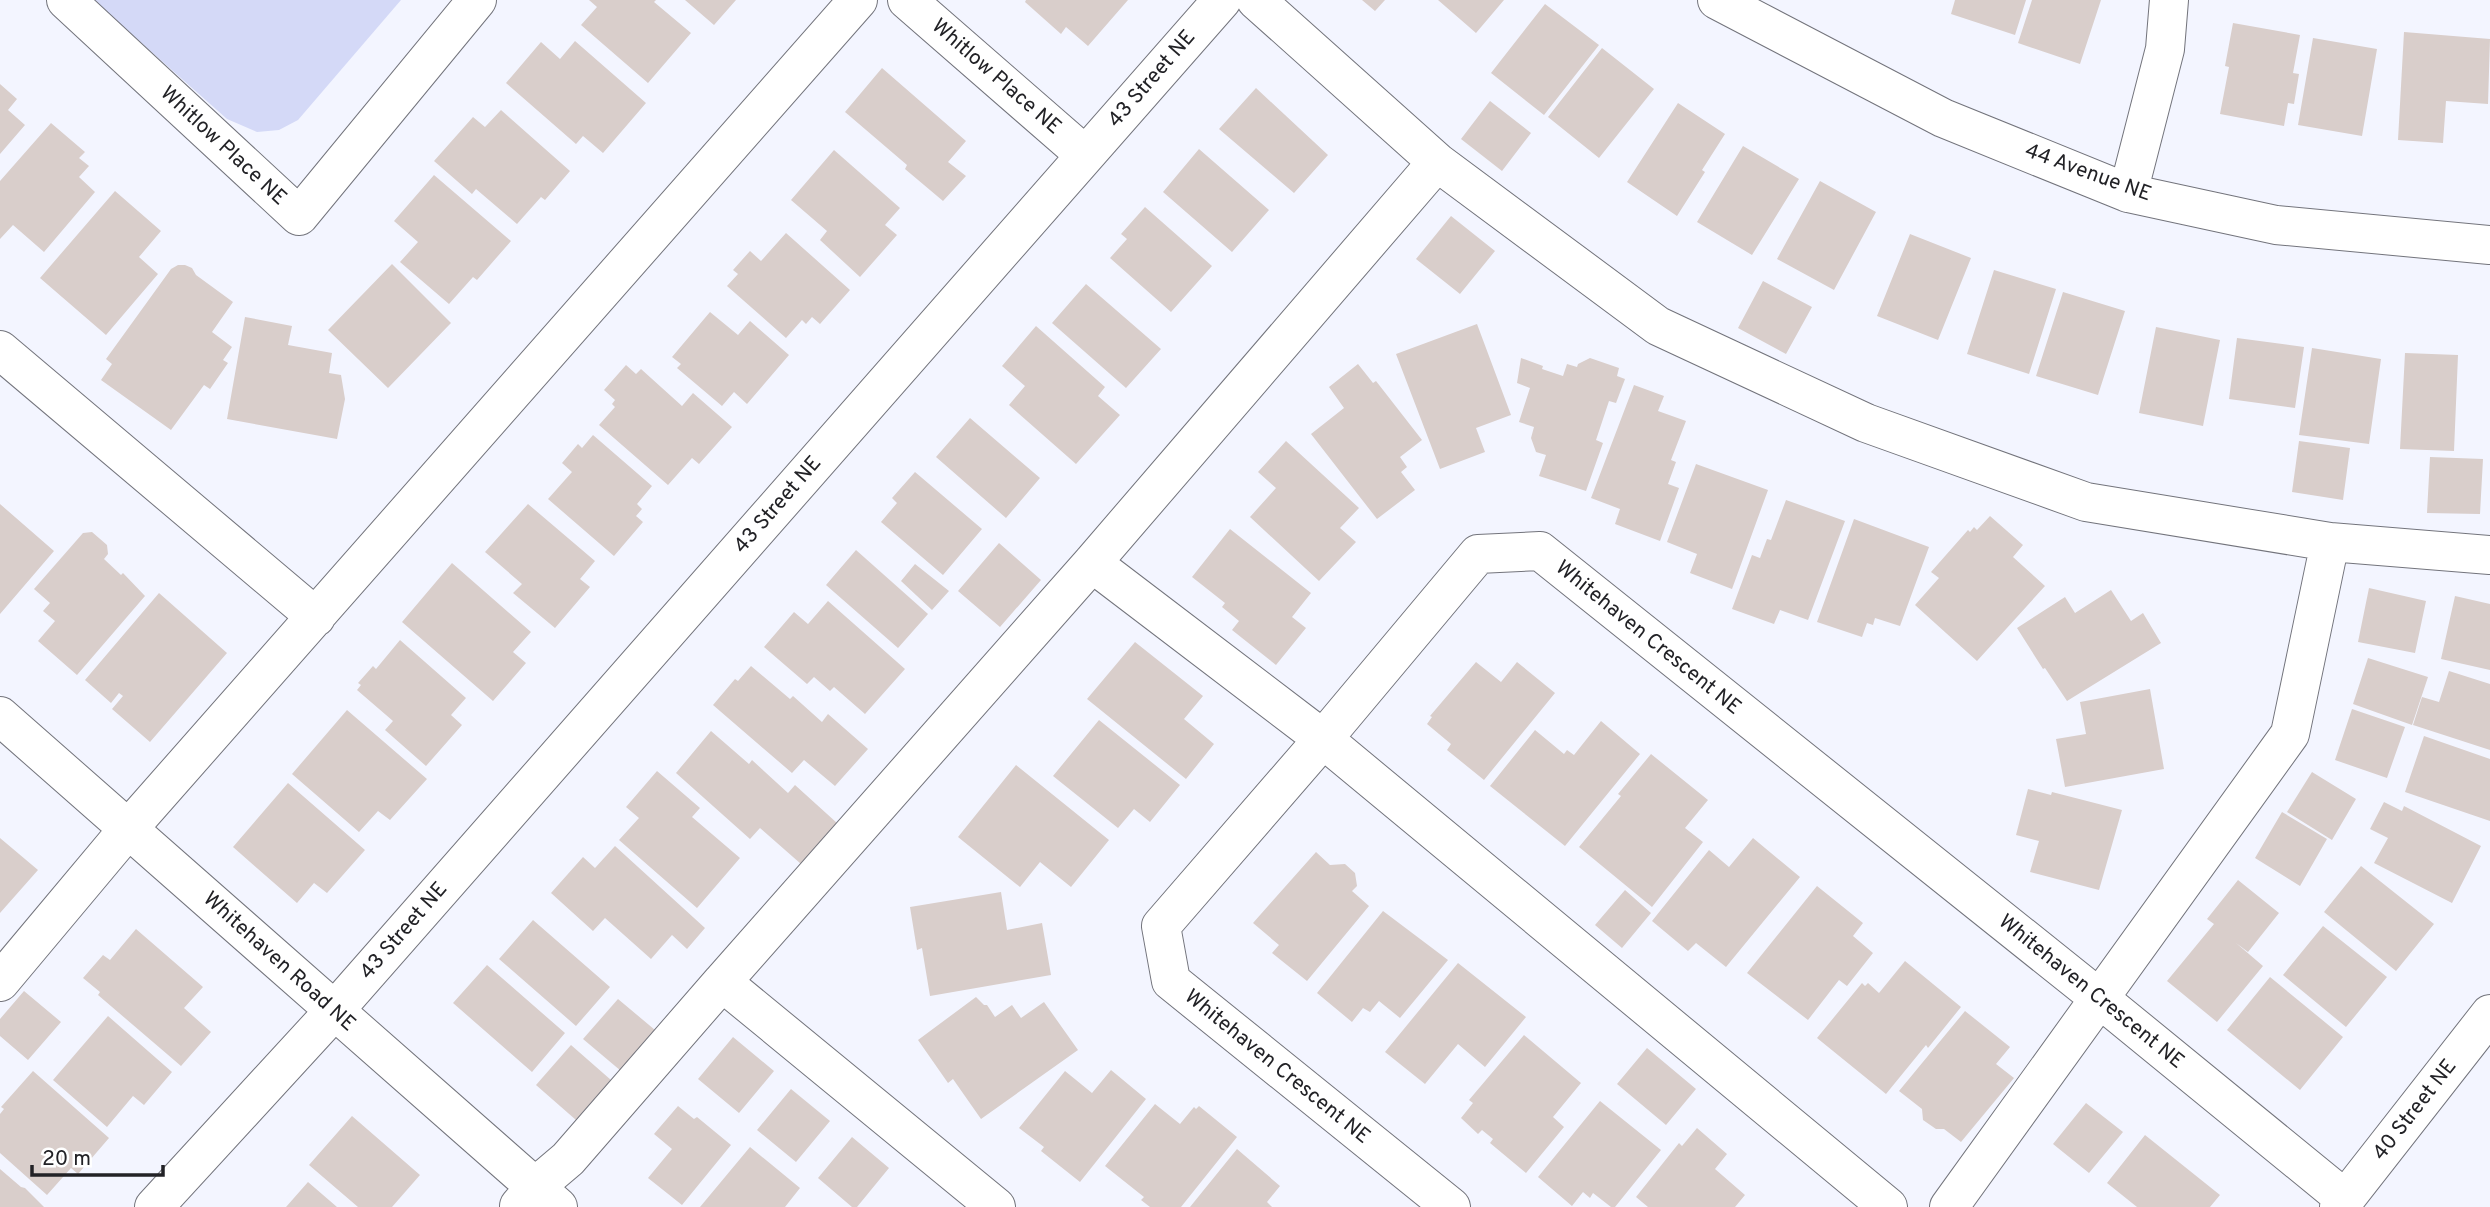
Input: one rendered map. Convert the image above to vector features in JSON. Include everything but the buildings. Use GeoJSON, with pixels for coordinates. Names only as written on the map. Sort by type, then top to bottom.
{"type":"FeatureCollection","features":[{"type":"Feature","properties":{"kind":"street","name":"Whitlow Place NE"},"geometry":{"type":"LineString","coordinates":[[66,0],[299,216],[477,0]]}},
{"type":"Feature","properties":{"kind":"street"},"geometry":{"type":"LineString","coordinates":[[0,982],[129,828],[858,0]]}},
{"type":"Feature","properties":{"kind":"street","name":"Whitlow Place NE"},"geometry":{"type":"LineString","coordinates":[[907,0],[1086,155]]}},
{"type":"Feature","properties":{"kind":"street","name":"43 Street NE"},"geometry":{"type":"LineString","coordinates":[[154,1207],[334,1010],[1222,0]]}},
{"type":"Feature","properties":{"kind":"street"},"geometry":{"type":"LineString","coordinates":[[1256,0],[1437,162],[1658,326],[1866,423],[2086,502],[2330,542],[2490,555]]}},
{"type":"Feature","properties":{"kind":"street","name":"44 Avenue NE"},"geometry":{"type":"LineString","coordinates":[[1717,0],[1943,118],[2128,192],[2276,225],[2490,245]]}},
{"type":"Feature","properties":{"kind":"street"},"geometry":{"type":"LineString","coordinates":[[2128,192],[2165,49],[2169,0]]}},
{"type":"Feature","properties":{"kind":"street"},"geometry":{"type":"LineString","coordinates":[[537,1200],[568,1160],[722,982],[1092,563],[1437,162]]}},
{"type":"Feature","properties":{"kind":"street"},"geometry":{"type":"LineString","coordinates":[[0,350],[316,617]]}},
{"type":"Feature","properties":{"kind":"street"},"geometry":{"type":"LineString","coordinates":[[1949,1207],[2290,734],[2330,542]]}},
{"type":"Feature","properties":{"kind":"street","name":"Whitehaven Crescent NE"},"geometry":{"type":"LineString","coordinates":[[1451,1207],[1171,981],[1161,926],[1478,554],[1540,551],[2099,998],[2342,1203]]}},
{"type":"Feature","properties":{"kind":"street"},"geometry":{"type":"LineString","coordinates":[[1092,563],[1323,739],[1888,1207]]}},
{"type":"Feature","properties":{"kind":"street","name":"Whitehaven Road NE"},"geometry":{"type":"LineString","coordinates":[[0,716],[334,1010],[537,1200]]}},
{"type":"Feature","properties":{"kind":"street"},"geometry":{"type":"LineString","coordinates":[[722,982],[996,1207]]}},
{"type":"Feature","properties":{"kind":"street","name":"40 Street NE"},"geometry":{"type":"LineString","coordinates":[[2342,1203],[2490,1014]]}},
{"type":"Feature","properties":{"kind":"shaded area"},"geometry":{"type":"Polygon","coordinates":[[[93,0],[401,0],[298,120],[279,130],[257,132],[227,119],[93,0]]]}}]}
